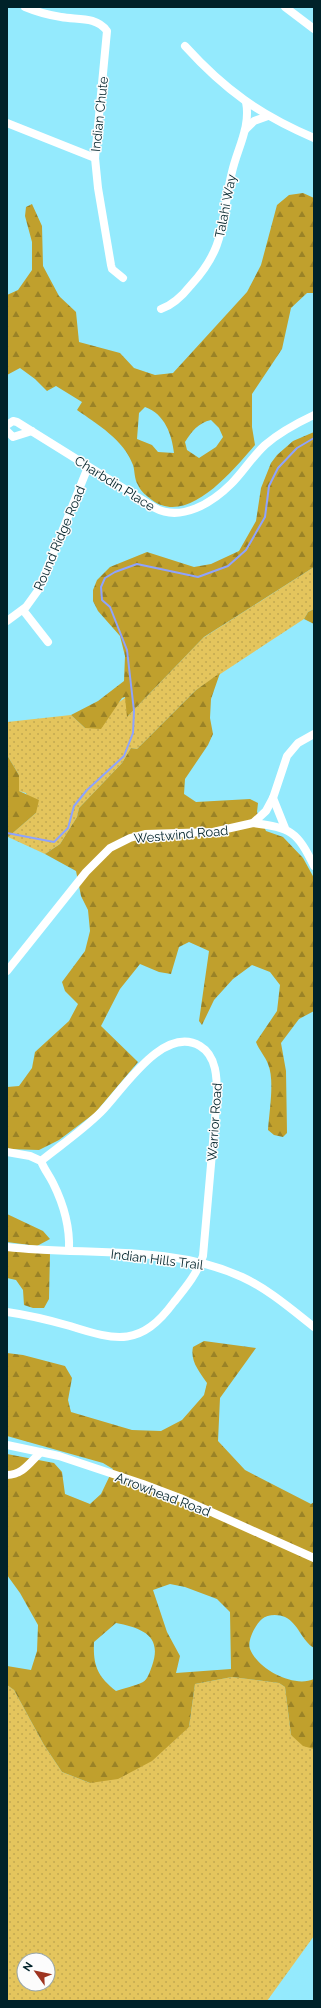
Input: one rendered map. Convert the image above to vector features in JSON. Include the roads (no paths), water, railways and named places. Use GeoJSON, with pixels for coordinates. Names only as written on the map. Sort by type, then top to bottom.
{"type":"FeatureCollection","features":[{"type":"Feature","properties":{"kind":"street","name":"Indian Chute"},"geometry":{"type":"LineString","coordinates":[[25,7],[53,16],[95,21],[107,30],[95,158],[98,188],[111,265],[112,269],[123,278]]}},
{"type":"Feature","properties":{"kind":"street"},"geometry":{"type":"LineString","coordinates":[[285,7],[314,29]]}},
{"type":"Feature","properties":{"kind":"street"},"geometry":{"type":"LineString","coordinates":[[185,46],[212,75],[246,102],[268,116],[314,138]]}},
{"type":"Feature","properties":{"kind":"street","name":"Talahi Way"},"geometry":{"type":"LineString","coordinates":[[161,310],[177,299],[189,288],[206,268],[215,252],[225,220],[232,172],[248,117],[246,102]]}},
{"type":"Feature","properties":{"kind":"street"},"geometry":{"type":"LineString","coordinates":[[245,130],[254,121],[268,116]]}},
{"type":"Feature","properties":{"kind":"street"},"geometry":{"type":"LineString","coordinates":[[7,123],[95,158]]}},
{"type":"Feature","properties":{"kind":"street","name":"Charbdin Place"},"geometry":{"type":"LineString","coordinates":[[7,425],[13,421],[32,431],[160,511],[170,514],[181,513],[201,506],[230,484],[270,441],[296,424],[314,415]]}},
{"type":"Feature","properties":{"kind":"street"},"geometry":{"type":"LineString","coordinates":[[7,431],[13,437],[32,431]]}},
{"type":"Feature","properties":{"kind":"street","name":"Round Ridge Road"},"geometry":{"type":"LineString","coordinates":[[7,621],[23,610],[39,589],[88,467]]}},
{"type":"Feature","properties":{"kind":"street"},"geometry":{"type":"LineString","coordinates":[[23,610],[48,642]]}},
{"type":"Feature","properties":{"kind":"street"},"geometry":{"type":"LineString","coordinates":[[253,823],[266,811],[273,798],[287,756],[298,743],[314,734]]}},
{"type":"Feature","properties":{"kind":"street"},"geometry":{"type":"LineString","coordinates":[[273,798],[285,828],[304,847],[314,866]]}},
{"type":"Feature","properties":{"kind":"street"},"geometry":{"type":"LineString","coordinates":[[253,823],[285,828]]}},
{"type":"Feature","properties":{"kind":"street","name":"Westwind Road"},"geometry":{"type":"LineString","coordinates":[[7,971],[86,872],[100,857],[120,842],[145,834],[213,832],[253,823]]}},
{"type":"Feature","properties":{"kind":"street","name":"Warrior Road"},"geometry":{"type":"LineString","coordinates":[[41,1161],[101,1112],[155,1053],[178,1043],[191,1042],[199,1045],[212,1060],[217,1079],[203,1256],[201,1263]]}},
{"type":"Feature","properties":{"kind":"street"},"geometry":{"type":"LineString","coordinates":[[7,1152],[30,1156],[41,1161],[56,1189],[64,1212],[69,1250]]}},
{"type":"Feature","properties":{"kind":"street","name":"Indian Hills Trail"},"geometry":{"type":"LineString","coordinates":[[7,1247],[146,1255],[201,1263],[241,1276],[256,1284],[314,1327]]}},
{"type":"Feature","properties":{"kind":"street"},"geometry":{"type":"LineString","coordinates":[[7,1312],[109,1337],[133,1336],[145,1331],[160,1319],[195,1275],[201,1263]]}},
{"type":"Feature","properties":{"kind":"street","name":"Arrowhead Road"},"geometry":{"type":"LineString","coordinates":[[7,1445],[66,1458],[180,1498],[314,1558]]}},
{"type":"Feature","properties":{"kind":"street"},"geometry":{"type":"LineString","coordinates":[[7,1475],[12,1475],[22,1471],[40,1452]]}},
{"type":"Feature","properties":{"kind":"waterway"},"geometry":{"type":"LineString","coordinates":[[7,833],[54,842],[68,828],[74,806],[87,790],[124,756],[133,733],[134,711],[127,650],[110,607],[102,600],[101,587],[105,578],[115,572],[137,564],[198,577],[228,566],[246,550],[265,517],[269,486],[278,468],[297,448],[314,438]]}}]}
